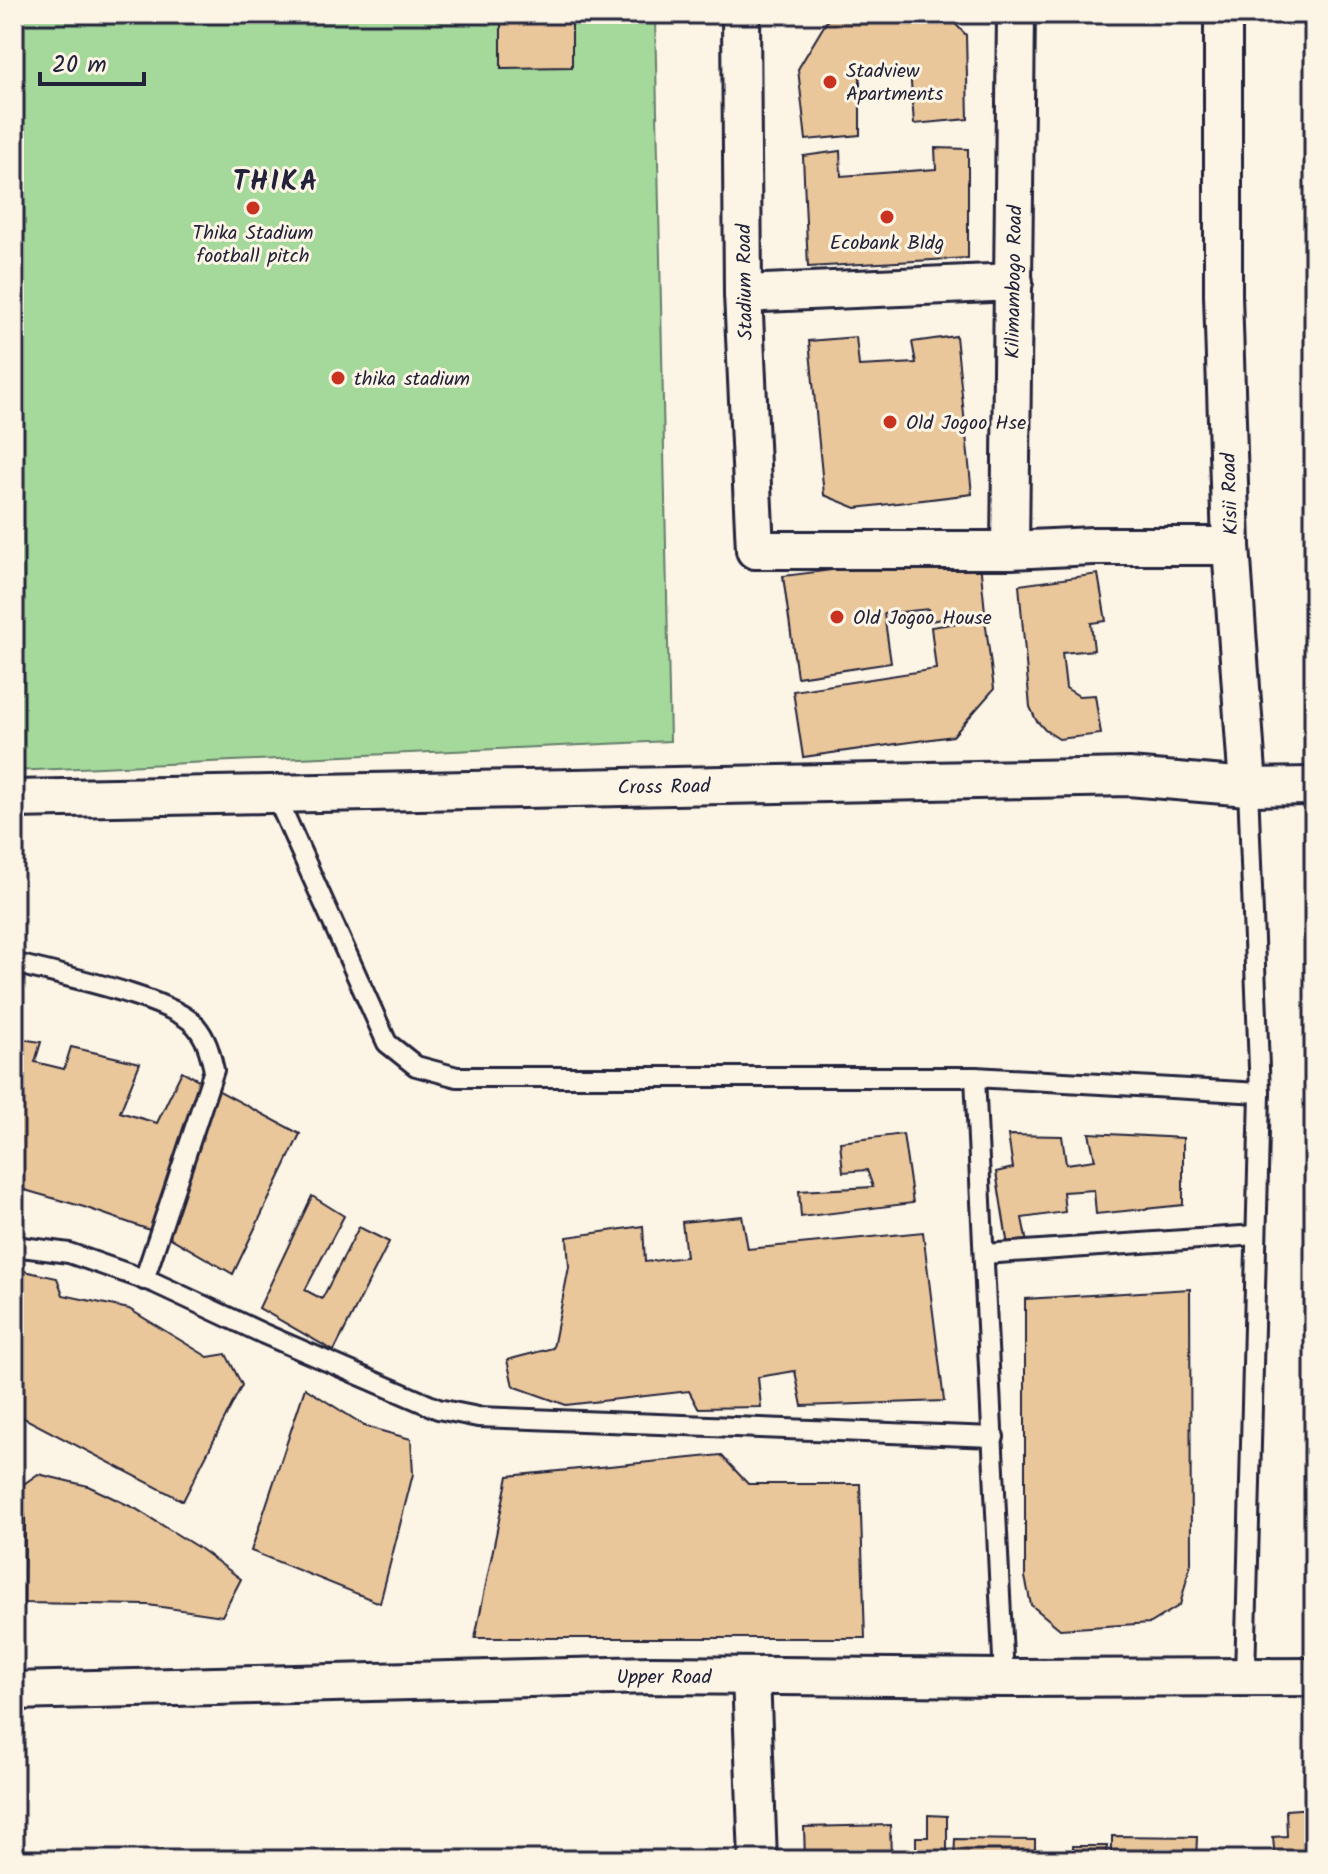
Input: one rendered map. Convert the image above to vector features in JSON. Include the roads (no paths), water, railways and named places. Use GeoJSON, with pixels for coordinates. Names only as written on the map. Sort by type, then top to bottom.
{"type":"FeatureCollection","features":[{"type":"Feature","properties":{"kind":"street","name":"Stadium Road"},"geometry":{"type":"LineString","coordinates":[[741,14],[743,294],[755,550]]}},
{"type":"Feature","properties":{"kind":"street","name":"Kilimambogo Road"},"geometry":{"type":"LineString","coordinates":[[1010,550],[1016,14]]}},
{"type":"Feature","properties":{"kind":"street","name":"Kisii Road"},"geometry":{"type":"LineString","coordinates":[[755,550],[1231,546],[1223,295],[1223,14]]}},
{"type":"Feature","properties":{"kind":"street"},"geometry":{"type":"LineString","coordinates":[[743,294],[1014,282]]}},
{"type":"Feature","properties":{"kind":"street"},"geometry":{"type":"LineString","coordinates":[[1231,546],[1248,787]]}},
{"type":"Feature","properties":{"kind":"street","name":"Cross Road"},"geometry":{"type":"LineString","coordinates":[[14,799],[1129,777],[1248,787],[1314,786]]}},
{"type":"Feature","properties":{"kind":"street","name":"Upper Road"},"geometry":{"type":"LineString","coordinates":[[14,1691],[652,1675],[1314,1677]]}},
{"type":"Feature","properties":{"kind":"street"},"geometry":{"type":"LineString","coordinates":[[751,1676],[758,1860]]}},
{"type":"Feature","properties":{"kind":"lane"},"geometry":{"type":"LineString","coordinates":[[1245,1677],[1260,1093],[1248,787]]}},
{"type":"Feature","properties":{"kind":"lane"},"geometry":{"type":"LineString","coordinates":[[275,794],[387,1043],[416,1066],[457,1077],[975,1077],[1260,1093]]}},
{"type":"Feature","properties":{"kind":"lane"},"geometry":{"type":"LineString","coordinates":[[14,963],[150,1000],[193,1023],[208,1044],[214,1070],[144,1280]]}},
{"type":"Feature","properties":{"kind":"lane"},"geometry":{"type":"LineString","coordinates":[[975,1077],[1004,1678]]}},
{"type":"Feature","properties":{"kind":"lane"},"geometry":{"type":"LineString","coordinates":[[984,1254],[1256,1235]]}},
{"type":"Feature","properties":{"kind":"lane"},"geometry":{"type":"LineString","coordinates":[[14,1246],[69,1253],[144,1280],[438,1409],[478,1417],[994,1437]]}},
{"type":"Feature","properties":{"kind":"place","name":"Stadview Apartments"},"geometry":{"type":"Point","coordinates":[830,82]}},
{"type":"Feature","properties":{"kind":"place","name":"Thika Stadium football pitch"},"geometry":{"type":"Point","coordinates":[253,208]}},
{"type":"Feature","properties":{"kind":"place","name":"Ecobank Bldg"},"geometry":{"type":"Point","coordinates":[887,217]}},
{"type":"Feature","properties":{"kind":"place","name":"thika stadium"},"geometry":{"type":"Point","coordinates":[338,378]}},
{"type":"Feature","properties":{"kind":"place","name":"Old Jogoo Hse"},"geometry":{"type":"Point","coordinates":[890,422]}},
{"type":"Feature","properties":{"kind":"place","name":"Old Jogoo House"},"geometry":{"type":"Point","coordinates":[837,617]}},
{"type":"Feature","properties":{"kind":"district","name":"THIKA"},"geometry":{"type":"Point","coordinates":[276,180]}}]}
